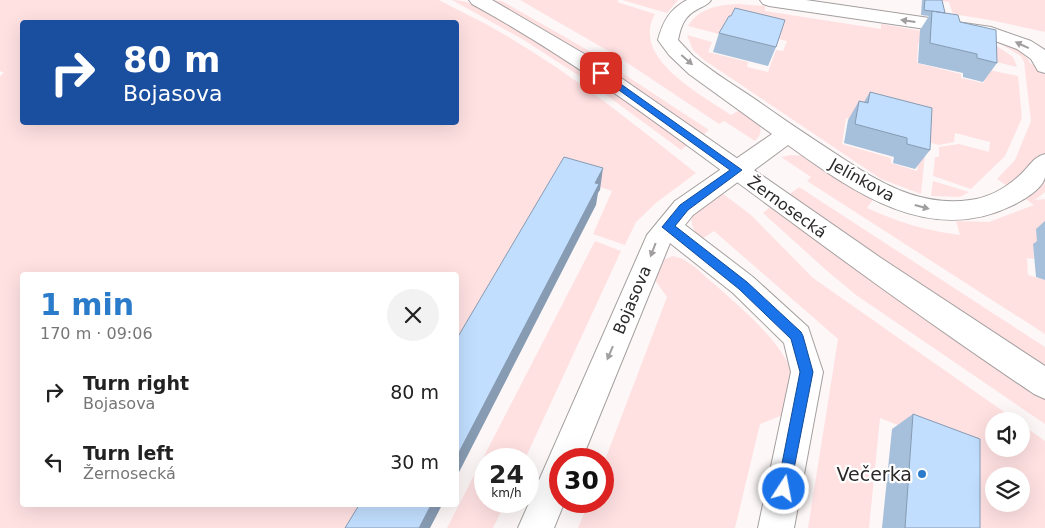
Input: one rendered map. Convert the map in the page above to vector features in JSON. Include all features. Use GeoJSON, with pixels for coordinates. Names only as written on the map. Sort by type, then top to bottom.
{"type":"FeatureCollection","features":[{"type":"Feature","properties":{"kind":"street","name":"Žernosecká"},"geometry":{"type":"LineString","coordinates":[[478,0],[516,20],[587,63],[877,272],[1045,384]]}},
{"type":"Feature","properties":{"kind":"street","name":"Jelínkova"},"geometry":{"type":"LineString","coordinates":[[702,0],[673,19],[668,40],[674,49],[703,74],[788,134],[879,193],[901,202],[941,212],[985,208],[1013,196],[1042,172]]}},
{"type":"Feature","properties":{"kind":"street"},"geometry":{"type":"LineString","coordinates":[[769,0],[991,33],[1024,45],[1040,56],[1045,67]]}},
{"type":"Feature","properties":{"kind":"street"},"geometry":{"type":"LineString","coordinates":[[737,170],[788,134]]}},
{"type":"Feature","properties":{"kind":"street","name":"Bojasova"},"geometry":{"type":"LineString","coordinates":[[570,448],[656,242],[684,208],[737,170]]}},
{"type":"Feature","properties":{"kind":"street"},"geometry":{"type":"LineString","coordinates":[[668,227],[743,285],[797,336],[807,372],[776,528]]}},
{"type":"Feature","properties":{"kind":"street"},"geometry":{"type":"LineString","coordinates":[[536,528],[549,497]]}},
{"type":"Feature","properties":{"kind":"shaded area"},"geometry":{"type":"Polygon","coordinates":[[[0,0],[439,0],[526,47],[601,99],[696,173],[657,202],[636,222],[625,245],[593,234],[612,191],[560,173],[459,340],[459,272],[20,272],[20,507],[359,507],[346,528],[0,528],[0,76],[4,73],[0,71],[0,0]]]}},
{"type":"Feature","properties":{"kind":"shaded area"},"geometry":{"type":"Polygon","coordinates":[[[452,0],[467,2],[481,8],[554,51],[688,145],[681,150],[590,83],[524,40],[452,0]]]}},
{"type":"Feature","properties":{"kind":"shaded area"},"geometry":{"type":"Polygon","coordinates":[[[491,0],[502,1],[584,48],[709,130],[703,135],[599,64],[491,0]]]}},
{"type":"Feature","properties":{"kind":"shaded area"},"geometry":{"type":"Polygon","coordinates":[[[520,0],[619,0],[617,2],[655,14],[650,30],[652,45],[660,60],[687,85],[731,115],[743,108],[758,123],[761,131],[759,136],[755,141],[724,121],[719,124],[617,56],[520,0]]]}},
{"type":"Feature","properties":{"kind":"shaded area"},"geometry":{"type":"Polygon","coordinates":[[[622,0],[678,0],[667,13],[622,0]]]}},
{"type":"Feature","properties":{"kind":"shaded area"},"geometry":{"type":"Polygon","coordinates":[[[933,0],[1045,0],[1045,32],[953,14],[949,2],[933,0]]]}},
{"type":"Feature","properties":{"kind":"shaded area"},"geometry":{"type":"Polygon","coordinates":[[[723,5],[765,6],[765,11],[881,29],[881,24],[945,35],[925,45],[918,43],[917,63],[961,74],[961,78],[984,83],[984,69],[1018,76],[1022,118],[1005,156],[971,189],[933,176],[935,157],[939,157],[939,147],[959,144],[989,152],[990,142],[955,133],[954,142],[939,145],[846,118],[842,144],[891,158],[891,163],[917,171],[919,152],[925,154],[921,194],[881,179],[704,60],[693,50],[687,35],[712,42],[708,52],[748,62],[747,67],[768,72],[776,50],[783,51],[787,41],[728,26],[723,35],[688,26],[703,11],[723,5]]]}},
{"type":"Feature","properties":{"kind":"shaded area"},"geometry":{"type":"Polygon","coordinates":[[[996,41],[1016,48],[1025,55],[1031,64],[1045,67],[1045,192],[1035,200],[1045,199],[1045,231],[1037,245],[1033,244],[1034,259],[1027,258],[1028,275],[1045,280],[1045,334],[807,181],[811,177],[781,157],[791,155],[806,156],[874,198],[867,208],[902,222],[935,231],[960,235],[956,221],[989,222],[1034,205],[997,179],[1015,160],[1031,121],[1024,62],[1021,56],[996,41]]]}},
{"type":"Feature","properties":{"kind":"shaded area"},"geometry":{"type":"Polygon","coordinates":[[[994,44],[1013,57],[1017,67],[992,61],[994,44]]]}},
{"type":"Feature","properties":{"kind":"shaded area"},"geometry":{"type":"Polygon","coordinates":[[[933,181],[969,192],[960,197],[931,196],[933,181]]]}},
{"type":"Feature","properties":{"kind":"shaded area"},"geometry":{"type":"Polygon","coordinates":[[[799,187],[1045,347],[1045,371],[787,196],[799,187]]]}},
{"type":"Feature","properties":{"kind":"shaded area"},"geometry":{"type":"Polygon","coordinates":[[[722,193],[751,215],[813,278],[1004,412],[985,412],[985,457],[1030,457],[1030,430],[1045,441],[1045,528],[963,528],[964,451],[880,418],[869,528],[808,528],[838,339],[714,231],[700,240],[694,231],[692,217],[700,207],[722,193]]]}},
{"type":"Feature","properties":{"kind":"shaded area"},"geometry":{"type":"Polygon","coordinates":[[[770,207],[841,259],[1045,398],[1045,424],[856,295],[763,213],[770,207]]]}},
{"type":"Feature","properties":{"kind":"shaded area"},"geometry":{"type":"Polygon","coordinates":[[[595,241],[621,251],[530,448],[488,448],[595,241]]]}},
{"type":"Feature","properties":{"kind":"shaded area"},"geometry":{"type":"Polygon","coordinates":[[[673,256],[683,259],[695,267],[756,322],[771,338],[792,371],[795,387],[793,397],[788,413],[760,424],[735,528],[578,528],[584,513],[614,513],[614,448],[609,448],[667,297],[650,273],[657,262],[673,256]]]}},
{"type":"Feature","properties":{"kind":"shaded area"},"geometry":{"type":"Polygon","coordinates":[[[474,476],[474,513],[500,513],[493,528],[447,528],[474,476]]]}},
{"type":"Feature","properties":{"kind":"building"},"geometry":{"type":"Polygon","coordinates":[[[925,0],[942,0],[945,13],[924,10],[925,0]]]}},
{"type":"Feature","properties":{"kind":"building"},"geometry":{"type":"Polygon","coordinates":[[[735,8],[785,20],[776,47],[719,33],[735,8]]]}},
{"type":"Feature","properties":{"kind":"building"},"geometry":{"type":"Polygon","coordinates":[[[932,11],[958,15],[960,22],[996,30],[997,63],[977,58],[977,54],[930,43],[932,11]]]}},
{"type":"Feature","properties":{"kind":"building"},"geometry":{"type":"Polygon","coordinates":[[[870,92],[932,108],[930,150],[907,144],[907,138],[855,124],[859,101],[868,103],[870,92]]]}},
{"type":"Feature","properties":{"kind":"building"},"geometry":{"type":"Polygon","coordinates":[[[564,157],[603,168],[595,183],[599,184],[459,452],[459,335],[564,157]]]}},
{"type":"Feature","properties":{"kind":"building"},"geometry":{"type":"Polygon","coordinates":[[[913,414],[980,439],[980,528],[905,528],[913,414]]]}},
{"type":"Feature","properties":{"kind":"building"},"geometry":{"type":"Polygon","coordinates":[[[358,507],[430,507],[419,528],[345,528],[358,507]]]}},
{"type":"Feature","properties":{"kind":"place","name":"Večerka"},"geometry":{"type":"Point","coordinates":[922,474]}},
{"type":"Feature","properties":{"kind":"route"},"geometry":{"type":"LineString","coordinates":[[601,73],[646,103],[737,170],[684,208],[668,227],[743,285],[797,336],[807,372],[784,489]]}}]}
